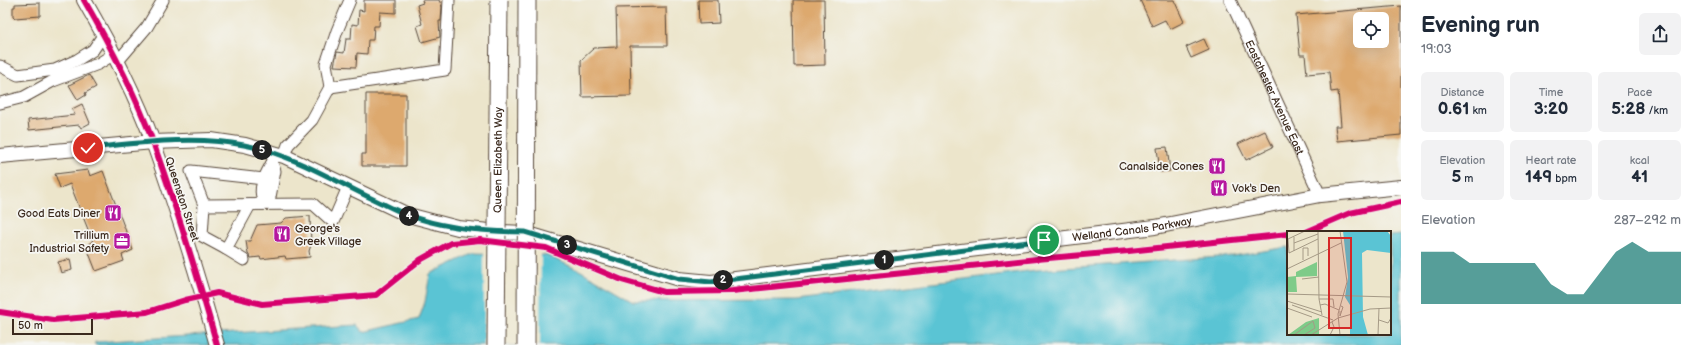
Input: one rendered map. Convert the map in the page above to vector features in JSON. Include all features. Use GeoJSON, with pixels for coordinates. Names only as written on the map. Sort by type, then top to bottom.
{"type":"FeatureCollection","features":[{"type":"Feature","properties":{"kind":"highway","name":"Queen Elizabeth Way"},"geometry":{"type":"LineString","coordinates":[[496,345],[499,0]]}},
{"type":"Feature","properties":{"kind":"highway"},"geometry":{"type":"LineString","coordinates":[[526,345],[527,0]]}},
{"type":"Feature","properties":{"kind":"main road","name":"Queenston Street"},"geometry":{"type":"LineString","coordinates":[[84,0],[116,58],[153,142],[197,276],[217,345]]}},
{"type":"Feature","properties":{"kind":"main road","name":"Welland Canals Parkway"},"geometry":{"type":"LineString","coordinates":[[0,156],[153,142],[210,140],[245,145],[348,186],[408,215],[458,228],[500,232],[525,232],[679,279],[711,282],[1155,227],[1320,195],[1401,187]]}},
{"type":"Feature","properties":{"kind":"street"},"geometry":{"type":"LineString","coordinates":[[0,103],[24,97],[53,81],[116,58],[147,27],[163,0]]}},
{"type":"Feature","properties":{"kind":"street"},"geometry":{"type":"LineString","coordinates":[[262,202],[260,194],[268,169],[312,120],[330,87],[326,64],[337,31],[350,0]]}},
{"type":"Feature","properties":{"kind":"street"},"geometry":{"type":"LineString","coordinates":[[330,87],[445,70],[449,0]]}},
{"type":"Feature","properties":{"kind":"street","name":"Eastchester Avenue East"},"geometry":{"type":"LineString","coordinates":[[1230,0],[1320,195]]}},
{"type":"Feature","properties":{"kind":"street"},"geometry":{"type":"LineString","coordinates":[[0,66],[18,75],[55,70],[77,60],[93,50],[104,34]]}},
{"type":"Feature","properties":{"kind":"street"},"geometry":{"type":"LineString","coordinates":[[262,202],[270,197],[277,158]]}},
{"type":"Feature","properties":{"kind":"street"},"geometry":{"type":"LineString","coordinates":[[244,260],[202,236],[204,205],[191,171],[264,179]]}},
{"type":"Feature","properties":{"kind":"street"},"geometry":{"type":"LineString","coordinates":[[204,205],[250,205],[262,202],[313,204],[333,222],[348,186]]}},
{"type":"Feature","properties":{"kind":"street"},"geometry":{"type":"LineString","coordinates":[[226,249],[250,205]]}},
{"type":"Feature","properties":{"kind":"water"},"geometry":{"type":"Polygon","coordinates":[[[1401,235],[1401,345],[95,345],[95,342],[357,325],[363,332],[419,319],[425,302],[430,274],[474,253],[546,255],[581,271],[633,301],[797,300],[1036,270],[1233,256],[1287,247],[1287,335],[1391,335],[1391,236],[1401,235]]]}},
{"type":"Feature","properties":{"kind":"pier"},"geometry":{"type":"Polygon","coordinates":[[[484,251],[541,253],[540,345],[484,345],[484,251]]]}},
{"type":"Feature","properties":{"kind":"building"},"geometry":{"type":"Polygon","coordinates":[[[364,0],[396,0],[396,13],[380,12],[379,26],[374,26],[373,40],[368,40],[367,54],[357,53],[356,67],[334,66],[337,52],[344,53],[346,39],[351,39],[352,24],[358,25],[359,10],[364,11],[364,0]]]}},
{"type":"Feature","properties":{"kind":"building"},"geometry":{"type":"Polygon","coordinates":[[[422,0],[439,0],[442,7],[441,21],[439,21],[440,37],[422,42],[417,26],[422,24],[417,5],[423,3],[422,0]]]}},
{"type":"Feature","properties":{"kind":"building"},"geometry":{"type":"Polygon","coordinates":[[[698,0],[718,0],[719,23],[699,24],[698,0]]]}},
{"type":"Feature","properties":{"kind":"building"},"geometry":{"type":"Polygon","coordinates":[[[793,0],[824,0],[825,65],[794,66],[793,0]]]}},
{"type":"Feature","properties":{"kind":"building"},"geometry":{"type":"Polygon","coordinates":[[[1140,0],[1174,0],[1184,22],[1170,29],[1165,20],[1152,26],[1140,0]]]}},
{"type":"Feature","properties":{"kind":"building"},"geometry":{"type":"Polygon","coordinates":[[[40,3],[40,16],[15,18],[13,16],[13,7],[15,7],[15,4],[40,3]]]}},
{"type":"Feature","properties":{"kind":"building"},"geometry":{"type":"Polygon","coordinates":[[[1401,6],[1401,135],[1337,141],[1335,126],[1341,126],[1338,91],[1331,92],[1329,72],[1307,74],[1305,55],[1300,55],[1296,15],[1401,6]]]}},
{"type":"Feature","properties":{"kind":"building"},"geometry":{"type":"Polygon","coordinates":[[[666,7],[667,46],[630,46],[631,96],[582,97],[581,60],[594,48],[617,47],[616,8],[666,7]]]}},
{"type":"Feature","properties":{"kind":"building"},"geometry":{"type":"Polygon","coordinates":[[[1204,39],[1209,50],[1191,58],[1186,47],[1204,39]]]}},
{"type":"Feature","properties":{"kind":"building"},"geometry":{"type":"Polygon","coordinates":[[[89,75],[96,87],[85,93],[86,95],[78,100],[69,85],[89,75]]]}},
{"type":"Feature","properties":{"kind":"building"},"geometry":{"type":"Polygon","coordinates":[[[366,94],[406,94],[406,166],[362,166],[362,154],[366,154],[366,94]]]}},
{"type":"Feature","properties":{"kind":"building"},"geometry":{"type":"Polygon","coordinates":[[[82,104],[90,123],[81,128],[79,125],[29,130],[28,120],[75,115],[72,109],[82,104]]]}},
{"type":"Feature","properties":{"kind":"building"},"geometry":{"type":"Polygon","coordinates":[[[1265,131],[1273,147],[1246,160],[1238,144],[1265,131]]]}},
{"type":"Feature","properties":{"kind":"building"},"geometry":{"type":"Polygon","coordinates":[[[1167,147],[1170,171],[1160,172],[1157,148],[1167,147]]]}},
{"type":"Feature","properties":{"kind":"building"},"geometry":{"type":"Polygon","coordinates":[[[88,170],[90,176],[103,171],[133,250],[122,255],[124,261],[96,271],[87,248],[90,247],[89,244],[93,242],[70,184],[60,188],[55,174],[88,170]]]}},
{"type":"Feature","properties":{"kind":"building","name":"George's Greek Village"},"geometry":{"type":"Polygon","coordinates":[[[310,216],[310,257],[286,259],[285,256],[261,259],[260,257],[251,258],[248,254],[246,241],[250,241],[257,225],[281,223],[286,218],[310,216]]]}},
{"type":"Feature","properties":{"kind":"building"},"geometry":{"type":"Polygon","coordinates":[[[70,259],[72,270],[61,273],[58,262],[70,259]]]}},
{"type":"Feature","properties":{"kind":"cycle path"},"geometry":{"type":"LineString","coordinates":[[84,0],[122,70],[153,142],[187,243],[217,345]]}},
{"type":"Feature","properties":{"kind":"cycle path"},"geometry":{"type":"LineString","coordinates":[[1308,231],[1350,213],[1401,202]]}},
{"type":"Feature","properties":{"kind":"cycle path"},"geometry":{"type":"LineString","coordinates":[[0,312],[53,320],[147,312],[185,300],[217,293],[262,304],[376,295],[420,260],[451,243],[480,240],[546,248],[622,280],[664,292],[732,291],[1287,234]]}},
{"type":"Feature","properties":{"kind":"place","name":"Canalside Cones"},"geometry":{"type":"Point","coordinates":[1217,166]}},
{"type":"Feature","properties":{"kind":"place","name":"Vok's Den"},"geometry":{"type":"Point","coordinates":[1219,188]}},
{"type":"Feature","properties":{"kind":"place","name":"Good Eats Diner"},"geometry":{"type":"Point","coordinates":[113,213]}},
{"type":"Feature","properties":{"kind":"place","name":"George's Greek Village"},"geometry":{"type":"Point","coordinates":[282,234]}},
{"type":"Feature","properties":{"kind":"place","name":"Trillium Industrial Safety"},"geometry":{"type":"Point","coordinates":[122,241]}},
{"type":"Feature","properties":{"kind":"route"},"geometry":{"type":"LineString","coordinates":[[88,148],[153,142],[210,140],[245,145],[284,156],[408,215],[458,228],[500,232],[525,232],[679,279],[711,282],[1044,240]]}}]}
